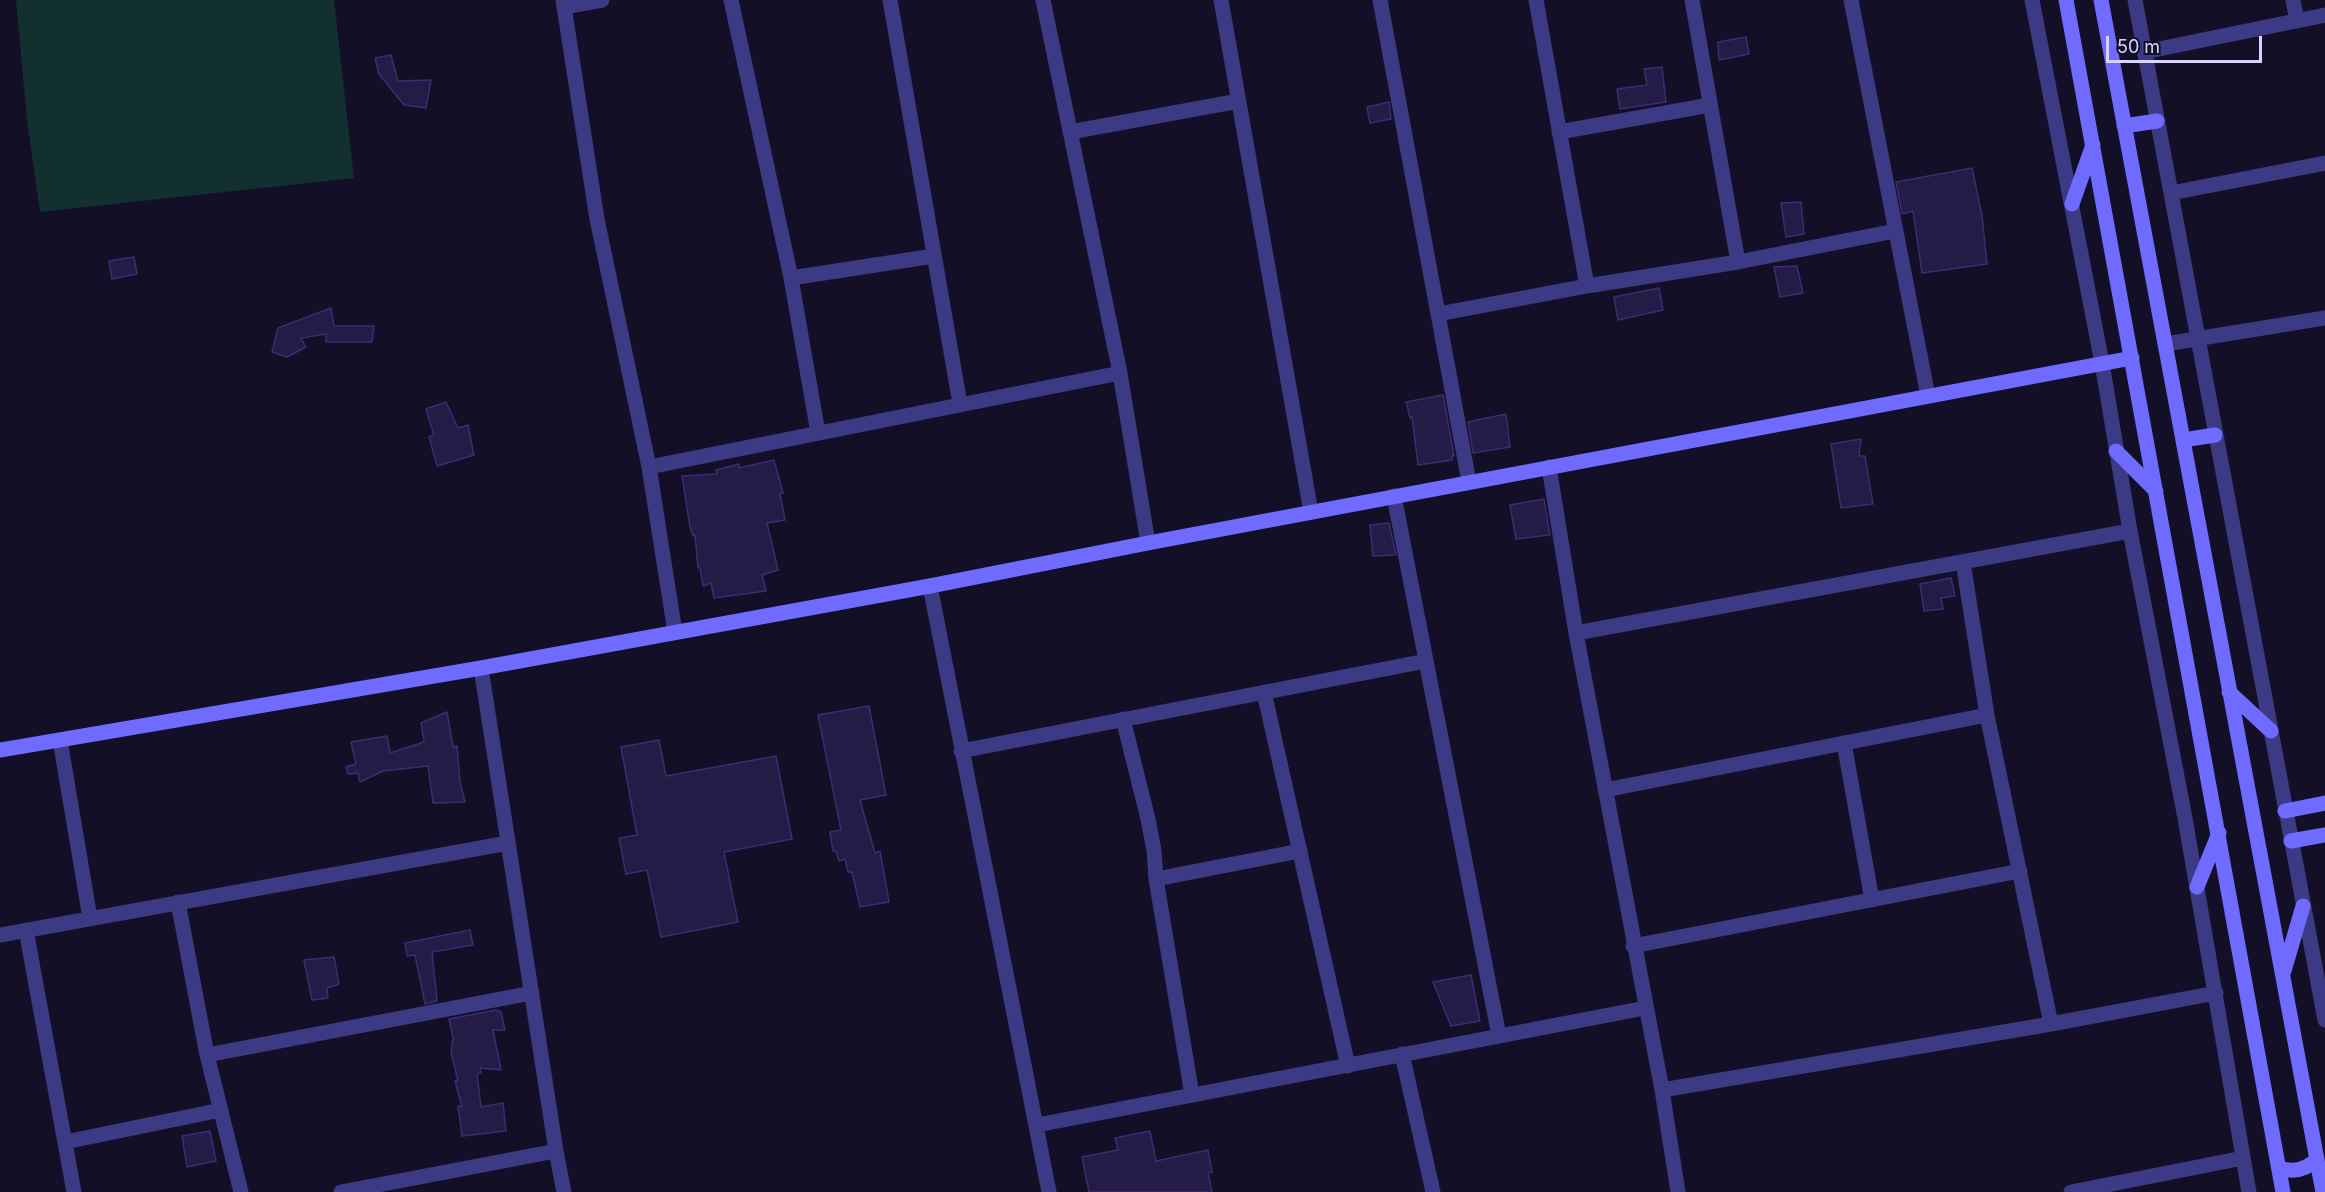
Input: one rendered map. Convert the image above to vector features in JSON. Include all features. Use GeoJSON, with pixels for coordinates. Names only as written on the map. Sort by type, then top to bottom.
{"type":"FeatureCollection","features":[{"type":"Feature","properties":{"kind":"main road"},"geometry":{"type":"LineString","coordinates":[[2066,0],[2283,1192]]}},
{"type":"Feature","properties":{"kind":"main road"},"geometry":{"type":"LineString","coordinates":[[2101,0],[2323,1192]]}},
{"type":"Feature","properties":{"kind":"main road"},"geometry":{"type":"LineString","coordinates":[[2124,126],[2157,121]]}},
{"type":"Feature","properties":{"kind":"main road"},"geometry":{"type":"LineString","coordinates":[[2072,204],[2093,146]]}},
{"type":"Feature","properties":{"kind":"main road"},"geometry":{"type":"LineString","coordinates":[[0,750],[481,668],[930,586],[1394,496],[2132,358]]}},
{"type":"Feature","properties":{"kind":"main road"},"geometry":{"type":"LineString","coordinates":[[2183,440],[2215,435]]}},
{"type":"Feature","properties":{"kind":"main road"},"geometry":{"type":"LineString","coordinates":[[2116,451],[2156,491]]}},
{"type":"Feature","properties":{"kind":"main road"},"geometry":{"type":"LineString","coordinates":[[2229,692],[2271,731]]}},
{"type":"Feature","properties":{"kind":"main road"},"geometry":{"type":"LineString","coordinates":[[2285,811],[2325,803]]}},
{"type":"Feature","properties":{"kind":"main road"},"geometry":{"type":"LineString","coordinates":[[2197,887],[2219,833]]}},
{"type":"Feature","properties":{"kind":"main road"},"geometry":{"type":"LineString","coordinates":[[2291,841],[2325,835]]}},
{"type":"Feature","properties":{"kind":"main road"},"geometry":{"type":"LineString","coordinates":[[2283,974],[2303,906]]}},
{"type":"Feature","properties":{"kind":"main road"},"geometry":{"type":"LineString","coordinates":[[2279,1168],[2300,1170],[2317,1159]]}},
{"type":"Feature","properties":{"kind":"street"},"geometry":{"type":"LineString","coordinates":[[602,0],[564,4],[597,219],[649,467],[675,632]]}},
{"type":"Feature","properties":{"kind":"street"},"geometry":{"type":"LineString","coordinates":[[731,0],[791,278],[818,433]]}},
{"type":"Feature","properties":{"kind":"street"},"geometry":{"type":"LineString","coordinates":[[890,0],[960,404]]}},
{"type":"Feature","properties":{"kind":"street"},"geometry":{"type":"LineString","coordinates":[[1043,0],[1120,373],[1148,543]]}},
{"type":"Feature","properties":{"kind":"street"},"geometry":{"type":"LineString","coordinates":[[1221,0],[1311,512]]}},
{"type":"Feature","properties":{"kind":"street"},"geometry":{"type":"LineString","coordinates":[[1380,0],[1469,482]]}},
{"type":"Feature","properties":{"kind":"street"},"geometry":{"type":"LineString","coordinates":[[1536,0],[1587,286]]}},
{"type":"Feature","properties":{"kind":"street"},"geometry":{"type":"LineString","coordinates":[[1692,0],[1738,262]]}},
{"type":"Feature","properties":{"kind":"street"},"geometry":{"type":"LineString","coordinates":[[1851,0],[1928,396]]}},
{"type":"Feature","properties":{"kind":"street"},"geometry":{"type":"LineString","coordinates":[[2032,0],[2102,363],[2130,531],[2216,993],[2249,1192]]}},
{"type":"Feature","properties":{"kind":"street"},"geometry":{"type":"LineString","coordinates":[[2135,0],[2325,1020]]}},
{"type":"Feature","properties":{"kind":"street"},"geometry":{"type":"LineString","coordinates":[[2293,0],[2297,21]]}},
{"type":"Feature","properties":{"kind":"street"},"geometry":{"type":"LineString","coordinates":[[2144,52],[2325,15]]}},
{"type":"Feature","properties":{"kind":"street"},"geometry":{"type":"LineString","coordinates":[[1070,132],[1239,101]]}},
{"type":"Feature","properties":{"kind":"street"},"geometry":{"type":"LineString","coordinates":[[1559,132],[1710,105]]}},
{"type":"Feature","properties":{"kind":"street"},"geometry":{"type":"LineString","coordinates":[[2170,193],[2325,163]]}},
{"type":"Feature","properties":{"kind":"street"},"geometry":{"type":"LineString","coordinates":[[1438,314],[1587,286],[1738,262],[1896,231]]}},
{"type":"Feature","properties":{"kind":"street"},"geometry":{"type":"LineString","coordinates":[[791,278],[934,256]]}},
{"type":"Feature","properties":{"kind":"street"},"geometry":{"type":"LineString","coordinates":[[2165,344],[2325,318]]}},
{"type":"Feature","properties":{"kind":"street"},"geometry":{"type":"LineString","coordinates":[[649,467],[1120,373]]}},
{"type":"Feature","properties":{"kind":"street"},"geometry":{"type":"LineString","coordinates":[[1549,467],[1576,633],[1633,946],[1662,1090],[1678,1192]]}},
{"type":"Feature","properties":{"kind":"street"},"geometry":{"type":"LineString","coordinates":[[1394,496],[1499,1036]]}},
{"type":"Feature","properties":{"kind":"street"},"geometry":{"type":"LineString","coordinates":[[1576,633],[2130,531]]}},
{"type":"Feature","properties":{"kind":"street"},"geometry":{"type":"LineString","coordinates":[[1963,562],[1987,715],[2051,1024]]}},
{"type":"Feature","properties":{"kind":"street"},"geometry":{"type":"LineString","coordinates":[[930,586],[1049,1192]]}},
{"type":"Feature","properties":{"kind":"street"},"geometry":{"type":"LineString","coordinates":[[961,751],[1426,661]]}},
{"type":"Feature","properties":{"kind":"street"},"geometry":{"type":"LineString","coordinates":[[481,668],[564,1192]]}},
{"type":"Feature","properties":{"kind":"street"},"geometry":{"type":"LineString","coordinates":[[1264,692],[1348,1066]]}},
{"type":"Feature","properties":{"kind":"street"},"geometry":{"type":"LineString","coordinates":[[1605,790],[1987,715]]}},
{"type":"Feature","properties":{"kind":"street"},"geometry":{"type":"LineString","coordinates":[[1123,718],[1154,850],[1156,879],[1192,1095]]}},
{"type":"Feature","properties":{"kind":"street"},"geometry":{"type":"LineString","coordinates":[[60,740],[90,918]]}},
{"type":"Feature","properties":{"kind":"street"},"geometry":{"type":"LineString","coordinates":[[1844,743],[1872,900]]}},
{"type":"Feature","properties":{"kind":"street"},"geometry":{"type":"LineString","coordinates":[[0,935],[508,843]]}},
{"type":"Feature","properties":{"kind":"street"},"geometry":{"type":"LineString","coordinates":[[1156,879],[1300,851]]}},
{"type":"Feature","properties":{"kind":"street"},"geometry":{"type":"LineString","coordinates":[[1633,946],[2020,871]]}},
{"type":"Feature","properties":{"kind":"street"},"geometry":{"type":"LineString","coordinates":[[178,902],[207,1055],[241,1192]]}},
{"type":"Feature","properties":{"kind":"street"},"geometry":{"type":"LineString","coordinates":[[26,930],[74,1192]]}},
{"type":"Feature","properties":{"kind":"street"},"geometry":{"type":"LineString","coordinates":[[207,1055],[532,993]]}},
{"type":"Feature","properties":{"kind":"street"},"geometry":{"type":"LineString","coordinates":[[1662,1090],[2051,1024],[2216,993]]}},
{"type":"Feature","properties":{"kind":"street"},"geometry":{"type":"LineString","coordinates":[[1037,1125],[1645,1008]]}},
{"type":"Feature","properties":{"kind":"street"},"geometry":{"type":"LineString","coordinates":[[1402,1054],[1433,1192]]}},
{"type":"Feature","properties":{"kind":"street"},"geometry":{"type":"LineString","coordinates":[[65,1142],[221,1110]]}},
{"type":"Feature","properties":{"kind":"street"},"geometry":{"type":"LineString","coordinates":[[341,1192],[556,1151]]}},
{"type":"Feature","properties":{"kind":"street"},"geometry":{"type":"LineString","coordinates":[[2076,1192],[2243,1158]]}},
{"type":"Feature","properties":{"kind":"green space"},"geometry":{"type":"Polygon","coordinates":[[[16,0],[334,0],[354,178],[40,212],[27,120],[16,0]]]}},
{"type":"Feature","properties":{"kind":"building"},"geometry":{"type":"Polygon","coordinates":[[[1746,37],[1749,54],[1719,60],[1718,42],[1746,37]]]}},
{"type":"Feature","properties":{"kind":"building"},"geometry":{"type":"Polygon","coordinates":[[[391,55],[398,81],[431,80],[426,108],[404,105],[379,74],[375,58],[391,55]]]}},
{"type":"Feature","properties":{"kind":"building"},"geometry":{"type":"Polygon","coordinates":[[[1662,67],[1666,102],[1620,109],[1617,89],[1647,85],[1644,69],[1662,67]]]}},
{"type":"Feature","properties":{"kind":"building"},"geometry":{"type":"Polygon","coordinates":[[[1389,102],[1391,119],[1370,123],[1367,107],[1389,102]]]}},
{"type":"Feature","properties":{"kind":"building"},"geometry":{"type":"Polygon","coordinates":[[[1972,168],[1982,216],[1987,264],[1922,273],[1913,211],[1902,214],[1896,182],[1972,168]]]}},
{"type":"Feature","properties":{"kind":"building"},"geometry":{"type":"Polygon","coordinates":[[[1801,202],[1804,234],[1786,237],[1781,203],[1801,202]]]}},
{"type":"Feature","properties":{"kind":"building"},"geometry":{"type":"Polygon","coordinates":[[[134,257],[137,274],[112,279],[109,261],[134,257]]]}},
{"type":"Feature","properties":{"kind":"building"},"geometry":{"type":"Polygon","coordinates":[[[1797,266],[1803,293],[1780,297],[1774,267],[1797,266]]]}},
{"type":"Feature","properties":{"kind":"building"},"geometry":{"type":"Polygon","coordinates":[[[1659,288],[1663,310],[1618,320],[1614,297],[1659,288]]]}},
{"type":"Feature","properties":{"kind":"building"},"geometry":{"type":"Polygon","coordinates":[[[331,308],[334,326],[374,326],[372,342],[326,342],[326,334],[301,338],[306,347],[287,357],[272,352],[278,328],[331,308]]]}},
{"type":"Feature","properties":{"kind":"building"},"geometry":{"type":"Polygon","coordinates":[[[1443,395],[1454,456],[1452,460],[1418,465],[1412,417],[1410,418],[1406,402],[1443,395]]]}},
{"type":"Feature","properties":{"kind":"building"},"geometry":{"type":"Polygon","coordinates":[[[446,402],[458,428],[468,425],[474,455],[437,466],[429,437],[434,435],[426,409],[446,402]]]}},
{"type":"Feature","properties":{"kind":"building"},"geometry":{"type":"Polygon","coordinates":[[[1506,414],[1510,447],[1473,453],[1468,422],[1506,414]]]}},
{"type":"Feature","properties":{"kind":"building"},"geometry":{"type":"Polygon","coordinates":[[[1861,439],[1859,456],[1865,456],[1873,504],[1841,508],[1831,444],[1861,439]]]}},
{"type":"Feature","properties":{"kind":"building"},"geometry":{"type":"Polygon","coordinates":[[[774,460],[783,493],[780,494],[785,520],[767,523],[778,570],[762,575],[766,591],[714,598],[711,583],[703,586],[700,568],[698,568],[695,535],[693,536],[690,527],[682,476],[717,474],[716,470],[739,464],[739,468],[774,460]]]}},
{"type":"Feature","properties":{"kind":"building"},"geometry":{"type":"Polygon","coordinates":[[[1544,499],[1550,535],[1516,539],[1510,505],[1544,499]]]}},
{"type":"Feature","properties":{"kind":"building"},"geometry":{"type":"Polygon","coordinates":[[[1389,523],[1396,555],[1373,556],[1370,525],[1389,523]]]}},
{"type":"Feature","properties":{"kind":"building"},"geometry":{"type":"Polygon","coordinates":[[[1951,578],[1955,596],[1941,598],[1943,609],[1924,611],[1920,584],[1951,578]]]}},
{"type":"Feature","properties":{"kind":"building"},"geometry":{"type":"Polygon","coordinates":[[[869,706],[886,795],[860,800],[875,853],[880,851],[889,902],[860,907],[852,872],[848,872],[845,859],[839,861],[836,851],[833,851],[830,832],[841,830],[818,715],[869,706]]]}},
{"type":"Feature","properties":{"kind":"building"},"geometry":{"type":"Polygon","coordinates":[[[447,712],[453,747],[457,746],[460,782],[465,802],[433,803],[428,766],[383,771],[360,782],[358,773],[348,774],[346,767],[356,764],[351,742],[387,736],[390,753],[424,742],[421,723],[447,712]]]}},
{"type":"Feature","properties":{"kind":"building"},"geometry":{"type":"Polygon","coordinates":[[[659,740],[666,776],[776,756],[792,839],[724,852],[738,922],[661,937],[647,870],[626,874],[619,838],[637,835],[621,747],[659,740]]]}},
{"type":"Feature","properties":{"kind":"building"},"geometry":{"type":"Polygon","coordinates":[[[470,930],[473,945],[432,952],[437,1001],[425,1004],[415,955],[407,956],[405,943],[470,930]]]}},
{"type":"Feature","properties":{"kind":"building"},"geometry":{"type":"Polygon","coordinates":[[[334,957],[339,984],[327,988],[328,998],[312,1000],[304,960],[334,957]]]}},
{"type":"Feature","properties":{"kind":"building"},"geometry":{"type":"Polygon","coordinates":[[[1471,975],[1480,1021],[1451,1026],[1433,982],[1471,975]]]}},
{"type":"Feature","properties":{"kind":"building"},"geometry":{"type":"Polygon","coordinates":[[[496,1010],[501,1012],[505,1030],[493,1030],[501,1070],[480,1068],[481,1073],[477,1074],[481,1107],[503,1103],[506,1131],[462,1136],[458,1106],[462,1107],[455,1081],[458,1081],[451,1052],[453,1038],[449,1019],[496,1010]]]}},
{"type":"Feature","properties":{"kind":"building"},"geometry":{"type":"Polygon","coordinates":[[[210,1131],[216,1161],[187,1167],[182,1136],[210,1131]]]}},
{"type":"Feature","properties":{"kind":"building"},"geometry":{"type":"Polygon","coordinates":[[[1150,1131],[1156,1161],[1208,1150],[1212,1172],[1208,1173],[1212,1192],[1089,1192],[1082,1157],[1118,1150],[1115,1138],[1150,1131]]]}}]}
